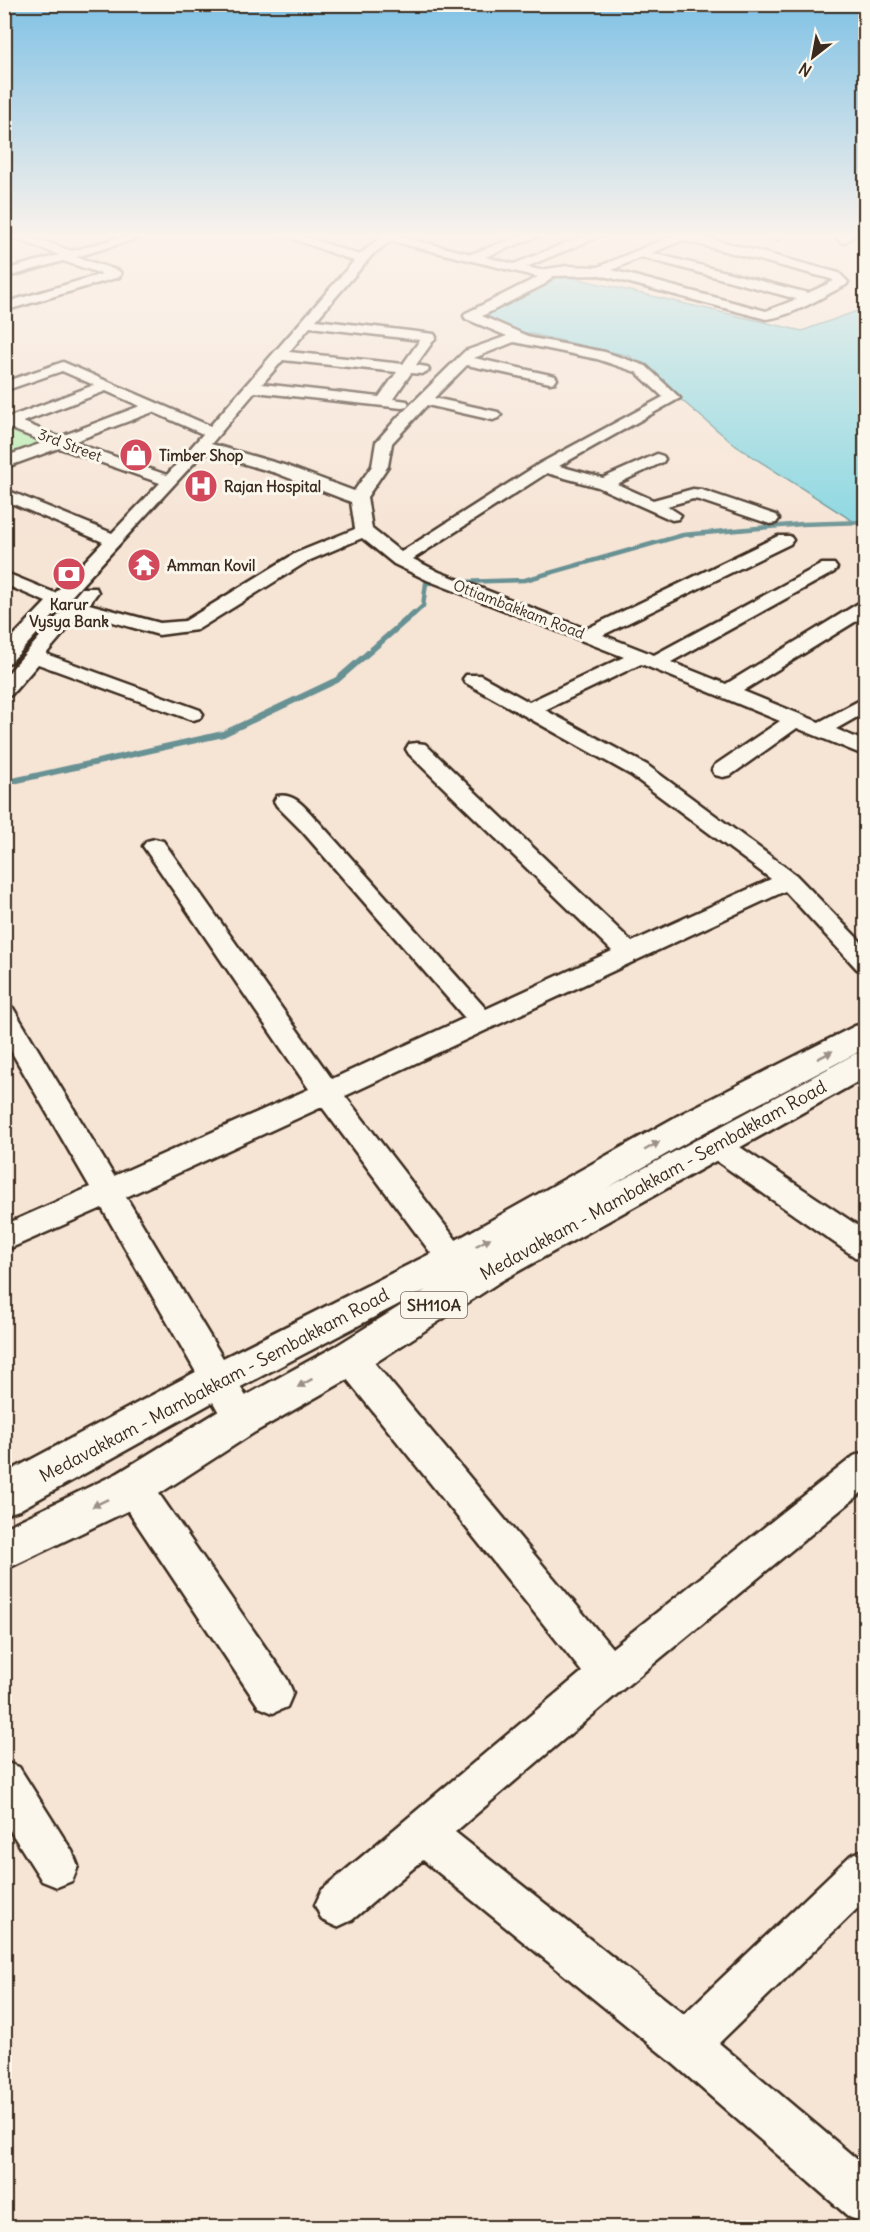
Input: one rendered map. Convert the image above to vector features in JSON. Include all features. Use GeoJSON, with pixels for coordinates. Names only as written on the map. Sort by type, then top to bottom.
{"type":"FeatureCollection","features":[{"type":"Feature","properties":{"kind":"main road","name":"Medavakkam - Mambakkam - Sembakkam Road"},"geometry":{"type":"LineString","coordinates":[[4,1496],[219,1379],[453,1258],[693,1123],[866,1034]]}},
{"type":"Feature","properties":{"kind":"main road","name":"Medavakkam - Mambakkam - Sembakkam Road"},"geometry":{"type":"LineString","coordinates":[[4,1550],[133,1487],[242,1419],[350,1358],[488,1270],[866,1062]]}},
{"type":"Feature","properties":{"kind":"street"},"geometry":{"type":"LineString","coordinates":[[4,658],[112,540],[168,484],[294,338]]}},
{"type":"Feature","properties":{"kind":"street"},"geometry":{"type":"LineString","coordinates":[[383,402],[428,338]]}},
{"type":"Feature","properties":{"kind":"street"},"geometry":{"type":"LineString","coordinates":[[357,499],[380,466],[384,442],[403,420],[470,354],[513,338]]}},
{"type":"Feature","properties":{"kind":"street"},"geometry":{"type":"LineString","coordinates":[[400,560],[545,466],[673,398],[641,369],[600,355],[515,338]]}},
{"type":"Feature","properties":{"kind":"street"},"geometry":{"type":"LineString","coordinates":[[279,355],[451,373]]}},
{"type":"Feature","properties":{"kind":"street"},"geometry":{"type":"LineString","coordinates":[[464,360],[550,379]]}},
{"type":"Feature","properties":{"kind":"street"},"geometry":{"type":"LineString","coordinates":[[4,387],[63,366],[213,433]]}},
{"type":"Feature","properties":{"kind":"street"},"geometry":{"type":"LineString","coordinates":[[8,421],[107,385]]}},
{"type":"Feature","properties":{"kind":"street"},"geometry":{"type":"LineString","coordinates":[[252,387],[383,402],[422,403],[493,415]]}},
{"type":"Feature","properties":{"kind":"street"},"geometry":{"type":"LineString","coordinates":[[4,463],[154,406]]}},
{"type":"Feature","properties":{"kind":"street","name":"3rd Street"},"geometry":{"type":"LineString","coordinates":[[8,421],[168,484]]}},
{"type":"Feature","properties":{"kind":"street"},"geometry":{"type":"LineString","coordinates":[[77,606],[159,629],[190,626],[302,557],[364,531],[360,500],[297,473],[248,457],[201,446]]}},
{"type":"Feature","properties":{"kind":"street"},"geometry":{"type":"LineString","coordinates":[[604,484],[657,459]]}},
{"type":"Feature","properties":{"kind":"street"},"geometry":{"type":"LineString","coordinates":[[545,466],[604,484],[672,515]]}},
{"type":"Feature","properties":{"kind":"street"},"geometry":{"type":"LineString","coordinates":[[4,691],[77,606],[138,529],[168,484]]}},
{"type":"Feature","properties":{"kind":"street"},"geometry":{"type":"LineString","coordinates":[[4,494],[112,540]]}},
{"type":"Feature","properties":{"kind":"street"},"geometry":{"type":"LineString","coordinates":[[653,505],[693,494],[702,495],[770,519]]}},
{"type":"Feature","properties":{"kind":"street","name":"Ottiambakkam Road"},"geometry":{"type":"LineString","coordinates":[[364,531],[400,560],[432,576],[588,635],[797,719],[866,750]]}},
{"type":"Feature","properties":{"kind":"street"},"geometry":{"type":"LineString","coordinates":[[588,635],[784,540]]}},
{"type":"Feature","properties":{"kind":"street"},"geometry":{"type":"LineString","coordinates":[[530,709],[648,660],[828,568]]}},
{"type":"Feature","properties":{"kind":"street"},"geometry":{"type":"LineString","coordinates":[[4,578],[56,600]]}},
{"type":"Feature","properties":{"kind":"street"},"geometry":{"type":"LineString","coordinates":[[727,692],[866,607]]}},
{"type":"Feature","properties":{"kind":"street"},"geometry":{"type":"LineString","coordinates":[[34,656],[193,714]]}},
{"type":"Feature","properties":{"kind":"street"},"geometry":{"type":"LineString","coordinates":[[473,679],[639,770],[788,880],[866,963]]}},
{"type":"Feature","properties":{"kind":"street"},"geometry":{"type":"LineString","coordinates":[[820,730],[866,703]]}},
{"type":"Feature","properties":{"kind":"street"},"geometry":{"type":"LineString","coordinates":[[723,770],[797,719]]}},
{"type":"Feature","properties":{"kind":"street"},"geometry":{"type":"LineString","coordinates":[[417,749],[629,953]]}},
{"type":"Feature","properties":{"kind":"street"},"geometry":{"type":"LineString","coordinates":[[285,801],[310,826],[482,1021]]}},
{"type":"Feature","properties":{"kind":"street"},"geometry":{"type":"LineString","coordinates":[[155,846],[327,1093],[453,1258]]}},
{"type":"Feature","properties":{"kind":"street"},"geometry":{"type":"LineString","coordinates":[[4,1239],[788,880]]}},
{"type":"Feature","properties":{"kind":"street"},"geometry":{"type":"LineString","coordinates":[[4,1015],[242,1419]]}},
{"type":"Feature","properties":{"kind":"street"},"geometry":{"type":"LineString","coordinates":[[715,1145],[866,1248]]}},
{"type":"Feature","properties":{"kind":"street"},"geometry":{"type":"LineString","coordinates":[[350,1358],[609,1675]]}},
{"type":"Feature","properties":{"kind":"street"},"geometry":{"type":"LineString","coordinates":[[337,1905],[424,1834],[609,1675],[633,1658],[866,1467]]}},
{"type":"Feature","properties":{"kind":"street"},"geometry":{"type":"LineString","coordinates":[[133,1487],[273,1693]]}},
{"type":"Feature","properties":{"kind":"street"},"geometry":{"type":"LineString","coordinates":[[4,1782],[57,1866]]}},
{"type":"Feature","properties":{"kind":"street"},"geometry":{"type":"LineString","coordinates":[[424,1834],[685,2044],[866,2200]]}},
{"type":"Feature","properties":{"kind":"street"},"geometry":{"type":"LineString","coordinates":[[685,2044],[866,1870]]}},
{"type":"Feature","properties":{"kind":"green space"},"geometry":{"type":"Polygon","coordinates":[[[14,426],[54,443],[10,459],[5,456],[5,430],[14,426]]]}},
{"type":"Feature","properties":{"kind":"water"},"geometry":{"type":"Polygon","coordinates":[[[549,338],[865,338],[865,529],[736,446],[629,356],[549,338]]]}},
{"type":"Feature","properties":{"kind":"waterway"},"geometry":{"type":"LineString","coordinates":[[413,615],[423,606],[426,583],[525,580],[683,535],[802,524],[866,522]]}},
{"type":"Feature","properties":{"kind":"waterway"},"geometry":{"type":"LineString","coordinates":[[4,783],[223,734],[337,680],[414,613]]}},
{"type":"Feature","properties":{"kind":"place","name":"Timber Shop"},"geometry":{"type":"Point","coordinates":[136,455]}},
{"type":"Feature","properties":{"kind":"place","name":"Rajan Hospital"},"geometry":{"type":"Point","coordinates":[201,486]}},
{"type":"Feature","properties":{"kind":"place","name":"Amman Kovil"},"geometry":{"type":"Point","coordinates":[144,565]}},
{"type":"Feature","properties":{"kind":"place","name":"Karur Vysya Bank"},"geometry":{"type":"Point","coordinates":[69,574]}}]}
